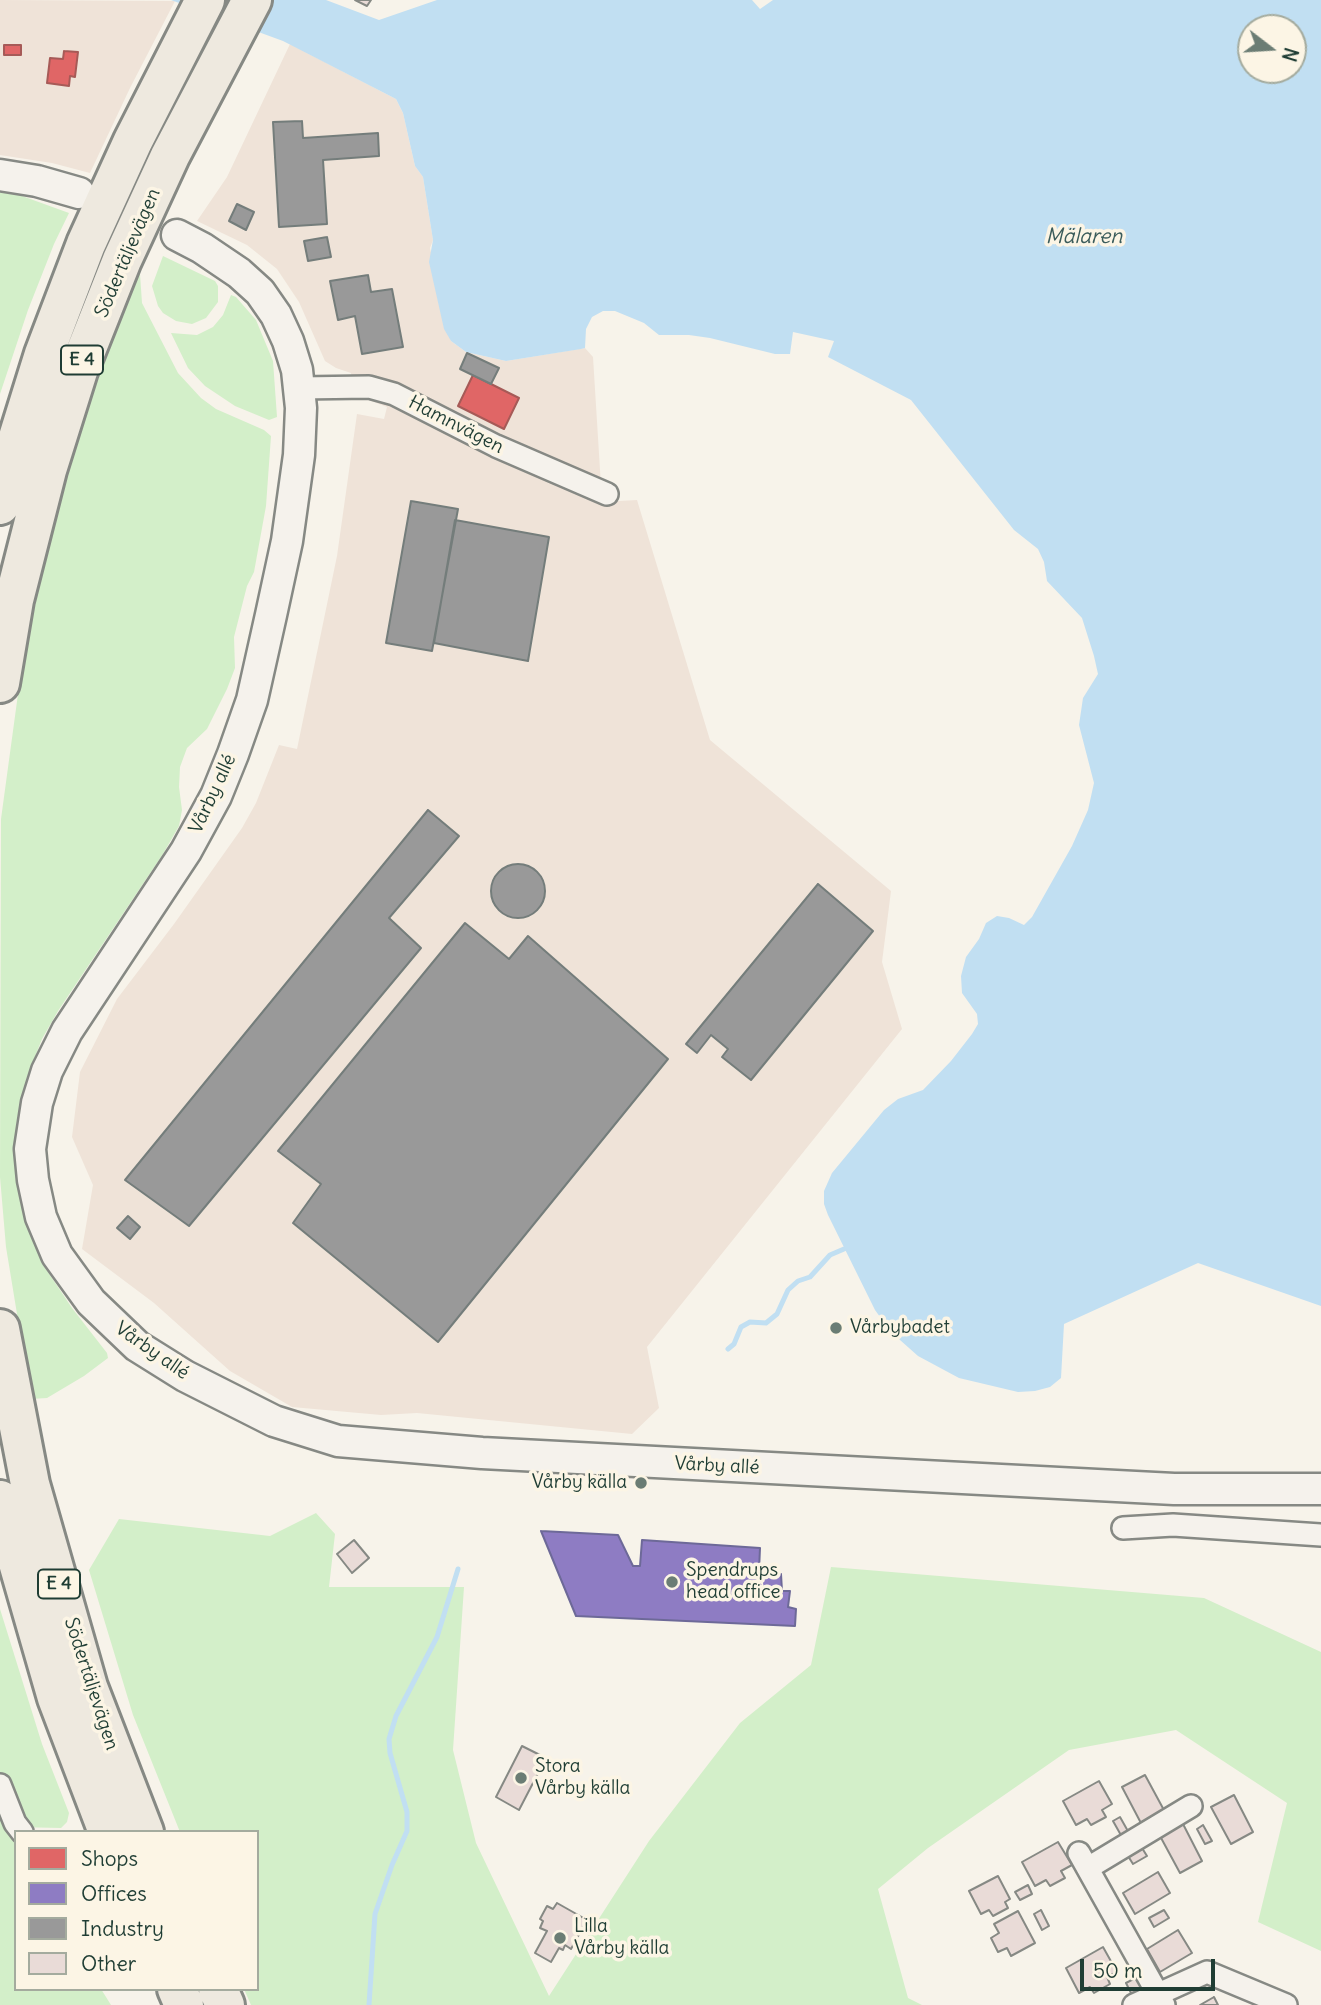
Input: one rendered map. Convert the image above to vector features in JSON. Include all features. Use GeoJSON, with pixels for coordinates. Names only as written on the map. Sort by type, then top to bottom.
{"type":"FeatureCollection","features":[{"type":"Feature","properties":{"kind":"highway","name":"Södertäljevägen"},"geometry":{"type":"LineString","coordinates":[[0,505],[44,354],[86,244],[133,141],[205,0]]}},
{"type":"Feature","properties":{"kind":"highway","name":"Södertäljevägen"},"geometry":{"type":"LineString","coordinates":[[0,683],[14,600],[47,470],[78,370],[121,260],[170,156],[252,0]]}},
{"type":"Feature","properties":{"kind":"highway","name":"Södertäljevägen"},"geometry":{"type":"LineString","coordinates":[[0,1329],[30,1484],[88,1687],[143,1830]]}},
{"type":"Feature","properties":{"kind":"highway","name":"Södertäljevägen"},"geometry":{"type":"LineString","coordinates":[[0,1500],[57,1698],[107,1830]]}},
{"type":"Feature","properties":{"kind":"street"},"geometry":{"type":"LineString","coordinates":[[0,175],[37,181],[79,193]]}},
{"type":"Feature","properties":{"kind":"street","name":"Vårby allé"},"geometry":{"type":"LineString","coordinates":[[177,235],[239,272],[269,303],[288,341],[299,388],[299,455],[286,541],[252,700],[233,754],[216,796],[186,851],[90,992],[67,1031],[47,1071],[34,1117],[31,1165],[41,1217],[57,1255],[91,1302],[137,1346],[185,1376],[274,1421],[338,1441],[482,1454],[1174,1489],[1321,1489]]}},
{"type":"Feature","properties":{"kind":"street","name":"Hamnvägen"},"geometry":{"type":"LineString","coordinates":[[299,388],[369,387],[394,394],[496,446],[607,494]]}},
{"type":"Feature","properties":{"kind":"street"},"geometry":{"type":"LineString","coordinates":[[1123,1528],[1173,1525],[1321,1535]]}},
{"type":"Feature","properties":{"kind":"street"},"geometry":{"type":"LineString","coordinates":[[0,1785],[15,1824],[20,1830]]}},
{"type":"Feature","properties":{"kind":"street"},"geometry":{"type":"LineString","coordinates":[[1161,1999],[1083,1861],[1191,1806]]}},
{"type":"Feature","properties":{"kind":"street"},"geometry":{"type":"LineString","coordinates":[[1134,2005],[1161,1999],[1207,1972],[1286,2005]]}},
{"type":"Feature","properties":{"kind":"shaded area"},"geometry":{"type":"Polygon","coordinates":[[[0,0],[175,1],[90,173],[52,163],[0,155],[0,0]]]}},
{"type":"Feature","properties":{"kind":"shaded area"},"geometry":{"type":"Polygon","coordinates":[[[290,44],[396,99],[403,113],[415,166],[423,177],[433,240],[430,248],[451,341],[466,352],[506,361],[585,348],[593,357],[602,502],[637,500],[710,740],[891,891],[882,962],[902,1029],[647,1347],[659,1408],[632,1434],[417,1413],[381,1415],[292,1407],[230,1371],[154,1303],[82,1249],[93,1185],[72,1137],[80,1072],[117,999],[242,828],[256,803],[279,745],[297,749],[337,556],[357,414],[384,419],[387,407],[366,399],[354,398],[351,373],[325,361],[299,302],[277,269],[247,245],[197,221],[227,177],[290,44]]]}},
{"type":"Feature","properties":{"kind":"green space"},"geometry":{"type":"Polygon","coordinates":[[[0,188],[69,213],[28,310],[0,394],[0,188]]]}},
{"type":"Feature","properties":{"kind":"green space"},"geometry":{"type":"Polygon","coordinates":[[[163,256],[215,281],[218,286],[218,302],[206,318],[192,324],[176,321],[163,313],[158,306],[152,286],[163,256]]]}},
{"type":"Feature","properties":{"kind":"green space"},"geometry":{"type":"Polygon","coordinates":[[[140,274],[142,303],[178,373],[201,398],[216,409],[264,430],[271,436],[266,506],[254,572],[247,586],[234,637],[235,668],[207,729],[187,748],[180,767],[182,810],[179,826],[58,1011],[42,1039],[27,1077],[17,1120],[15,1148],[16,1181],[25,1217],[42,1263],[108,1358],[47,1398],[31,1399],[6,1247],[0,1177],[1,819],[21,672],[48,543],[66,475],[102,366],[136,277],[140,274]]]}},
{"type":"Feature","properties":{"kind":"green space"},"geometry":{"type":"Polygon","coordinates":[[[231,295],[236,297],[256,320],[273,361],[277,417],[269,420],[235,406],[205,386],[188,368],[171,333],[197,335],[213,327],[223,315],[231,295]]]}},
{"type":"Feature","properties":{"kind":"green space"},"geometry":{"type":"Polygon","coordinates":[[[316,1513],[335,1534],[329,1587],[464,1587],[453,1750],[476,1843],[549,1996],[649,1841],[740,1723],[811,1665],[831,1567],[1204,1598],[1321,1652],[1321,1951],[1258,1922],[1287,1803],[1176,1730],[1069,1750],[928,1848],[878,1889],[908,1998],[922,2005],[251,2005],[245,1991],[259,1991],[259,1830],[179,1830],[133,1715],[89,1570],[119,1519],[270,1536],[316,1513]]]}},
{"type":"Feature","properties":{"kind":"green space"},"geometry":{"type":"Polygon","coordinates":[[[0,1609],[42,1744],[69,1813],[67,1822],[61,1828],[16,1827],[14,1830],[14,1991],[102,1991],[111,2005],[0,2005],[0,1609]]]}},
{"type":"Feature","properties":{"kind":"water","name":"Mälaren"},"geometry":{"type":"Polygon","coordinates":[[[171,0],[326,0],[379,20],[437,0],[752,0],[760,9],[773,0],[1321,0],[1321,1306],[1198,1263],[1064,1324],[1061,1378],[1050,1387],[1035,1391],[1018,1392],[959,1378],[918,1356],[891,1332],[875,1310],[828,1215],[824,1204],[824,1191],[832,1173],[884,1110],[898,1099],[923,1090],[972,1034],[978,1024],[977,1014],[962,993],[961,976],[966,957],[986,923],[997,916],[1024,925],[1032,917],[1072,846],[1088,810],[1094,783],[1079,725],[1083,698],[1098,674],[1082,618],[1047,581],[1044,562],[1038,549],[1014,530],[911,400],[828,357],[834,341],[793,332],[790,354],[775,354],[710,338],[659,335],[644,323],[615,311],[603,311],[592,317],[586,329],[585,348],[506,361],[466,352],[451,341],[444,329],[429,262],[433,240],[423,177],[415,166],[403,113],[396,99],[283,41],[171,0]]]}},
{"type":"Feature","properties":{"kind":"building: Shops"},"geometry":{"type":"Polygon","coordinates":[[[4,45],[21,45],[21,55],[4,55],[4,45]]]}},
{"type":"Feature","properties":{"kind":"building: Shops"},"geometry":{"type":"Polygon","coordinates":[[[64,51],[78,52],[75,77],[70,76],[69,86],[47,83],[50,58],[63,59],[64,51]]]}},
{"type":"Feature","properties":{"kind":"building: Shops"},"geometry":{"type":"Polygon","coordinates":[[[473,375],[519,398],[504,429],[458,406],[473,375]]]}},
{"type":"Feature","properties":{"kind":"building: Offices","name":"Spendrups head office"},"geometry":{"type":"Polygon","coordinates":[[[541,1531],[618,1535],[633,1566],[640,1566],[642,1540],[760,1548],[759,1571],[781,1574],[782,1591],[790,1591],[788,1607],[796,1609],[795,1626],[576,1616],[541,1531]]]}},
{"type":"Feature","properties":{"kind":"building: Industry"},"geometry":{"type":"Polygon","coordinates":[[[302,121],[303,138],[378,133],[379,156],[323,160],[327,224],[279,227],[273,122],[302,121]]]}},
{"type":"Feature","properties":{"kind":"building: Industry"},"geometry":{"type":"Polygon","coordinates":[[[237,204],[254,212],[246,230],[229,221],[237,204]]]}},
{"type":"Feature","properties":{"kind":"building: Industry"},"geometry":{"type":"Polygon","coordinates":[[[327,237],[331,257],[308,261],[304,241],[327,237]]]}},
{"type":"Feature","properties":{"kind":"building: Industry"},"geometry":{"type":"Polygon","coordinates":[[[368,275],[371,292],[392,289],[403,347],[362,354],[355,316],[338,320],[330,281],[368,275]]]}},
{"type":"Feature","properties":{"kind":"building: Industry"},"geometry":{"type":"Polygon","coordinates":[[[467,353],[499,368],[491,384],[460,369],[467,353]]]}},
{"type":"Feature","properties":{"kind":"building: Industry"},"geometry":{"type":"Polygon","coordinates":[[[411,501],[458,509],[432,651],[386,643],[411,501]]]}},
{"type":"Feature","properties":{"kind":"building: Industry"},"geometry":{"type":"Polygon","coordinates":[[[455,520],[549,537],[528,661],[434,643],[455,520]]]}},
{"type":"Feature","properties":{"kind":"building: Industry"},"geometry":{"type":"Polygon","coordinates":[[[428,810],[459,836],[389,918],[421,948],[189,1226],[125,1180],[428,810]]]}},
{"type":"Feature","properties":{"kind":"building: Industry"},"geometry":{"type":"Polygon","coordinates":[[[518,864],[537,872],[545,891],[537,910],[518,918],[499,910],[491,891],[499,872],[518,864]]]}},
{"type":"Feature","properties":{"kind":"building: Industry"},"geometry":{"type":"Polygon","coordinates":[[[818,884],[873,931],[751,1080],[722,1057],[728,1049],[711,1035],[697,1053],[686,1044],[818,884]]]}},
{"type":"Feature","properties":{"kind":"building: Industry"},"geometry":{"type":"Polygon","coordinates":[[[465,923],[509,959],[528,936],[668,1059],[438,1342],[293,1223],[321,1184],[278,1151],[465,923]]]}},
{"type":"Feature","properties":{"kind":"building: Industry"},"geometry":{"type":"Polygon","coordinates":[[[128,1216],[140,1227],[130,1239],[117,1228],[128,1216]]]}},
{"type":"Feature","properties":{"kind":"building: Other"},"geometry":{"type":"Polygon","coordinates":[[[355,0],[371,0],[367,6],[355,0]]]}},
{"type":"Feature","properties":{"kind":"building: Other"},"geometry":{"type":"Polygon","coordinates":[[[354,1540],[369,1558],[352,1573],[337,1554],[354,1540]]]}},
{"type":"Feature","properties":{"kind":"building: Other","name":"Stora Vårby källa"},"geometry":{"type":"Polygon","coordinates":[[[522,1746],[546,1758],[519,1810],[496,1797],[522,1746]]]}},
{"type":"Feature","properties":{"kind":"building: Other"},"geometry":{"type":"Polygon","coordinates":[[[1145,1775],[1165,1812],[1142,1825],[1122,1787],[1145,1775]]]}},
{"type":"Feature","properties":{"kind":"building: Other"},"geometry":{"type":"Polygon","coordinates":[[[1099,1781],[1112,1804],[1102,1810],[1106,1817],[1091,1825],[1087,1819],[1076,1825],[1063,1801],[1099,1781]]]}},
{"type":"Feature","properties":{"kind":"building: Other"},"geometry":{"type":"Polygon","coordinates":[[[1234,1795],[1253,1832],[1231,1844],[1211,1807],[1234,1795]]]}},
{"type":"Feature","properties":{"kind":"building: Other"},"geometry":{"type":"Polygon","coordinates":[[[1120,1817],[1129,1833],[1122,1837],[1113,1821],[1120,1817]]]}},
{"type":"Feature","properties":{"kind":"building: Other"},"geometry":{"type":"Polygon","coordinates":[[[1183,1824],[1202,1861],[1180,1873],[1160,1836],[1183,1824]]]}},
{"type":"Feature","properties":{"kind":"building: Other"},"geometry":{"type":"Polygon","coordinates":[[[1203,1825],[1212,1841],[1205,1844],[1197,1829],[1203,1825]]]}},
{"type":"Feature","properties":{"kind":"building: Other"},"geometry":{"type":"Polygon","coordinates":[[[1058,1842],[1072,1865],[1061,1871],[1065,1878],[1050,1886],[1046,1880],[1035,1886],[1022,1862],[1058,1842]]]}},
{"type":"Feature","properties":{"kind":"building: Other"},"geometry":{"type":"Polygon","coordinates":[[[1142,1848],[1147,1856],[1133,1864],[1128,1856],[1142,1848]]]}},
{"type":"Feature","properties":{"kind":"building: Other"},"geometry":{"type":"Polygon","coordinates":[[[1158,1872],[1170,1893],[1135,1914],[1123,1893],[1158,1872]]]}},
{"type":"Feature","properties":{"kind":"building: Other"},"geometry":{"type":"Polygon","coordinates":[[[998,1876],[1010,1899],[1005,1902],[1008,1908],[993,1916],[989,1910],[981,1914],[969,1891],[998,1876]]]}},
{"type":"Feature","properties":{"kind":"building: Other"},"geometry":{"type":"Polygon","coordinates":[[[1028,1885],[1032,1894],[1020,1900],[1015,1892],[1028,1885]]]}},
{"type":"Feature","properties":{"kind":"building: Other","name":"Lilla Vårby källa"},"geometry":{"type":"Polygon","coordinates":[[[557,1903],[587,1920],[571,1949],[565,1945],[563,1950],[559,1948],[551,1962],[535,1953],[547,1931],[540,1928],[543,1921],[540,1919],[547,1906],[553,1909],[557,1903]]]}},
{"type":"Feature","properties":{"kind":"building: Other"},"geometry":{"type":"Polygon","coordinates":[[[1041,1910],[1049,1926],[1042,1930],[1034,1914],[1041,1910]]]}},
{"type":"Feature","properties":{"kind":"building: Other"},"geometry":{"type":"Polygon","coordinates":[[[1164,1910],[1169,1918],[1154,1927],[1149,1918],[1164,1910]]]}},
{"type":"Feature","properties":{"kind":"building: Other"},"geometry":{"type":"Polygon","coordinates":[[[1018,1911],[1035,1943],[1011,1956],[1007,1948],[998,1952],[991,1938],[999,1933],[994,1924],[1018,1911]]]}},
{"type":"Feature","properties":{"kind":"building: Other"},"geometry":{"type":"Polygon","coordinates":[[[1178,1930],[1192,1953],[1160,1972],[1147,1949],[1178,1930]]]}},
{"type":"Feature","properties":{"kind":"building: Other"},"geometry":{"type":"Polygon","coordinates":[[[1103,1947],[1117,1972],[1107,1977],[1110,1984],[1094,1993],[1090,1987],[1079,1993],[1066,1968],[1103,1947]]]}},
{"type":"Feature","properties":{"kind":"building: Other"},"geometry":{"type":"Polygon","coordinates":[[[1139,1976],[1146,1989],[1133,1997],[1126,1983],[1139,1976]]]}},
{"type":"Feature","properties":{"kind":"building: Other"},"geometry":{"type":"Polygon","coordinates":[[[1214,1997],[1218,2005],[1200,2005],[1214,1997]]]}},
{"type":"Feature","properties":{"kind":"waterway"},"geometry":{"type":"LineString","coordinates":[[728,1349],[734,1344],[741,1327],[750,1322],[766,1323],[777,1314],[788,1290],[798,1281],[810,1277],[830,1255],[844,1249]]}},
{"type":"Feature","properties":{"kind":"waterway"},"geometry":{"type":"LineString","coordinates":[[369,2005],[375,1914],[407,1831],[407,1812],[390,1753],[389,1739],[396,1716],[437,1637],[458,1569]]}},
{"type":"Feature","properties":{"kind":"place","name":"Vårbybadet"},"geometry":{"type":"Point","coordinates":[836,1328]}},
{"type":"Feature","properties":{"kind":"place","name":"Vårby källa"},"geometry":{"type":"Point","coordinates":[641,1483]}},
{"type":"Feature","properties":{"kind":"place","name":"Spendrups head office"},"geometry":{"type":"Point","coordinates":[672,1582]}},
{"type":"Feature","properties":{"kind":"place","name":"Stora Vårby källa"},"geometry":{"type":"Point","coordinates":[521,1778]}},
{"type":"Feature","properties":{"kind":"place","name":"Lilla Vårby källa"},"geometry":{"type":"Point","coordinates":[560,1938]}}]}
